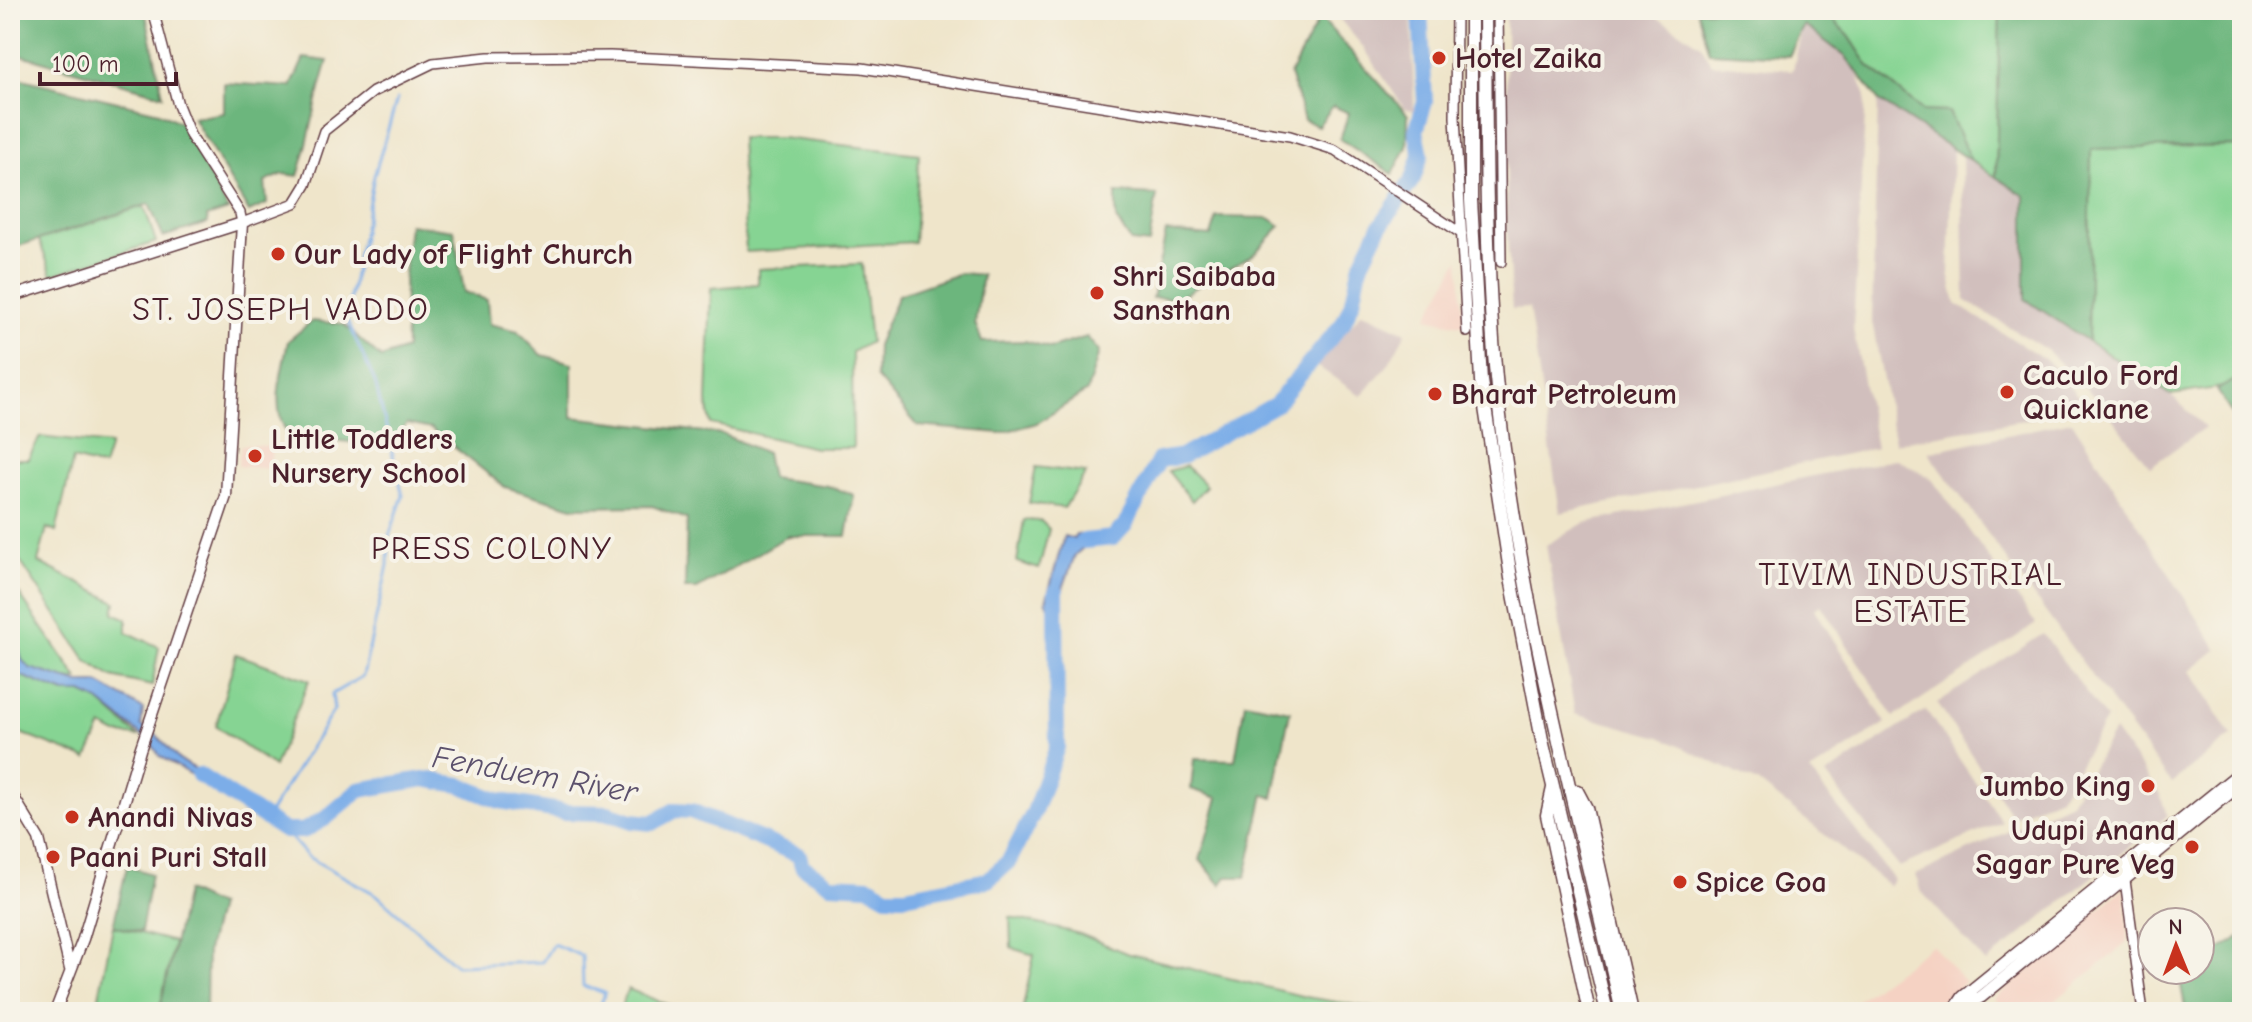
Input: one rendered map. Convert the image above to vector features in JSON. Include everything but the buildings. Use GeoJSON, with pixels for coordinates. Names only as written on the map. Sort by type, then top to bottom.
{"type":"FeatureCollection","features":[{"type":"Feature","properties":{"kind":"highway"},"geometry":{"type":"LineString","coordinates":[[1471,10],[1473,332],[1511,578],[1554,784],[1607,1012]]}},
{"type":"Feature","properties":{"kind":"highway"},"geometry":{"type":"LineString","coordinates":[[1485,10],[1497,381],[1524,564],[1622,1012]]}},
{"type":"Feature","properties":{"kind":"highway"},"geometry":{"type":"LineString","coordinates":[[1568,774],[1586,808],[1632,1012]]}},
{"type":"Feature","properties":{"kind":"highway"},"geometry":{"type":"LineString","coordinates":[[1554,784],[1547,815],[1589,1012]]}},
{"type":"Feature","properties":{"kind":"main road"},"geometry":{"type":"LineString","coordinates":[[10,297],[242,223],[226,496],[140,750],[83,939],[55,1012]]}},
{"type":"Feature","properties":{"kind":"main road"},"geometry":{"type":"LineString","coordinates":[[1953,1012],[1970,1006],[2242,771]]}},
{"type":"Feature","properties":{"kind":"main road"},"geometry":{"type":"LineString","coordinates":[[2124,872],[2242,783]]}},
{"type":"Feature","properties":{"kind":"main road"},"geometry":{"type":"LineString","coordinates":[[10,791],[39,839],[70,969]]}},
{"type":"Feature","properties":{"kind":"street"},"geometry":{"type":"LineString","coordinates":[[153,10],[186,125],[240,213],[242,223],[295,203],[306,185],[324,131],[373,92],[433,63],[488,57],[610,56],[862,68],[1290,136],[1335,150],[1462,234]]}},
{"type":"Feature","properties":{"kind":"street"},"geometry":{"type":"LineString","coordinates":[[1456,10],[1455,117],[1462,234],[1473,332]]}},
{"type":"Feature","properties":{"kind":"street"},"geometry":{"type":"LineString","coordinates":[[1495,262],[1498,10]]}},
{"type":"Feature","properties":{"kind":"street"},"geometry":{"type":"LineString","coordinates":[[2124,872],[2143,1012]]}},
{"type":"Feature","properties":{"kind":"shaded area"},"geometry":{"type":"Polygon","coordinates":[[[1332,10],[1411,10],[1414,111],[1404,108],[1364,48],[1332,10]]]}},
{"type":"Feature","properties":{"kind":"shaded area"},"geometry":{"type":"Polygon","coordinates":[[[1506,10],[1645,10],[1700,44],[1712,64],[1793,70],[1803,25],[1850,56],[1866,96],[1853,328],[1876,448],[1560,513],[1529,308],[1512,309],[1507,229],[1506,10]]]}},
{"type":"Feature","properties":{"kind":"shaded area"},"geometry":{"type":"Polygon","coordinates":[[[1878,100],[1953,149],[1949,273],[1956,304],[2048,361],[2088,408],[1895,443],[1872,321],[1878,100]]]}},
{"type":"Feature","properties":{"kind":"shaded area"},"geometry":{"type":"Polygon","coordinates":[[[1962,155],[2025,195],[2025,299],[2171,395],[2205,427],[2150,467],[2097,399],[2047,350],[1965,300],[1962,155]]]}},
{"type":"Feature","properties":{"kind":"shaded area"},"geometry":{"type":"Polygon","coordinates":[[[1459,259],[1464,326],[1427,318],[1459,259]]]}},
{"type":"Feature","properties":{"kind":"shaded area"},"geometry":{"type":"Polygon","coordinates":[[[1362,312],[1406,332],[1388,365],[1361,396],[1317,366],[1362,312]]]}},
{"type":"Feature","properties":{"kind":"shaded area"},"geometry":{"type":"Polygon","coordinates":[[[2072,421],[2217,649],[2190,671],[2232,736],[2171,783],[1928,452],[2072,421]]]}},
{"type":"Feature","properties":{"kind":"shaded area","name":"Little Toddlers Nursery School"},"geometry":{"type":"Polygon","coordinates":[[[241,445],[272,446],[270,469],[238,466],[241,445]]]}},
{"type":"Feature","properties":{"kind":"shaded area"},"geometry":{"type":"Polygon","coordinates":[[[1897,459],[1932,479],[2036,624],[1894,717],[1821,605],[1814,609],[1886,723],[1810,772],[1894,880],[1889,886],[1762,785],[1660,737],[1575,714],[1546,545],[1584,523],[1897,459]]]}},
{"type":"Feature","properties":{"kind":"shaded area"},"geometry":{"type":"Polygon","coordinates":[[[2043,634],[2106,719],[2060,797],[2013,817],[1937,703],[2043,634]]]}},
{"type":"Feature","properties":{"kind":"shaded area"},"geometry":{"type":"Polygon","coordinates":[[[1926,710],[2002,822],[1899,867],[1826,775],[1926,710]]]}},
{"type":"Feature","properties":{"kind":"shaded area"},"geometry":{"type":"Polygon","coordinates":[[[2114,731],[2160,794],[2167,816],[1986,963],[1920,890],[1916,875],[2071,802],[2114,731]]]}},
{"type":"Feature","properties":{"kind":"shaded area"},"geometry":{"type":"Polygon","coordinates":[[[2124,888],[2128,942],[2041,1012],[2006,1012],[1994,999],[2124,888]]]}},
{"type":"Feature","properties":{"kind":"shaded area"},"geometry":{"type":"Polygon","coordinates":[[[1932,945],[1965,982],[1929,1012],[1841,1012],[1932,945]]]}},
{"type":"Feature","properties":{"kind":"green space"},"geometry":{"type":"Polygon","coordinates":[[[10,10],[145,10],[163,95],[10,52],[10,10]]]}},
{"type":"Feature","properties":{"kind":"green space"},"geometry":{"type":"Polygon","coordinates":[[[1697,10],[1823,10],[1849,36],[1868,65],[1923,111],[1949,112],[1971,161],[1878,100],[1846,57],[1804,25],[1789,56],[1709,52],[1697,10]]]}},
{"type":"Feature","properties":{"kind":"green space"},"geometry":{"type":"Polygon","coordinates":[[[1823,10],[2000,10],[1996,177],[1971,161],[1949,112],[1923,111],[1868,65],[1849,36],[1823,10]]]}},
{"type":"Feature","properties":{"kind":"green space"},"geometry":{"type":"Polygon","coordinates":[[[2000,10],[2242,10],[2242,146],[2091,149],[2088,341],[2025,299],[2025,196],[1996,177],[2000,10]]]}},
{"type":"Feature","properties":{"kind":"green space"},"geometry":{"type":"Polygon","coordinates":[[[1320,17],[1408,115],[1407,147],[1393,174],[1340,139],[1349,113],[1333,106],[1318,126],[1304,120],[1290,74],[1320,17]]]}},
{"type":"Feature","properties":{"kind":"green space"},"geometry":{"type":"Polygon","coordinates":[[[304,58],[328,61],[298,176],[283,174],[265,182],[267,204],[249,212],[193,118],[224,113],[224,83],[291,87],[304,58]]]}},
{"type":"Feature","properties":{"kind":"green space"},"geometry":{"type":"Polygon","coordinates":[[[10,76],[159,112],[181,123],[228,210],[207,217],[208,223],[163,237],[149,204],[10,249],[10,76]]]}},
{"type":"Feature","properties":{"kind":"green space"},"geometry":{"type":"Polygon","coordinates":[[[740,138],[781,138],[919,154],[914,242],[746,252],[740,138]]]}},
{"type":"Feature","properties":{"kind":"green space"},"geometry":{"type":"Polygon","coordinates":[[[2242,146],[2242,384],[2171,395],[2088,341],[2091,148],[2242,146]]]}},
{"type":"Feature","properties":{"kind":"green space"},"geometry":{"type":"Polygon","coordinates":[[[1116,193],[1157,195],[1149,244],[1131,242],[1116,219],[1116,193]]]}},
{"type":"Feature","properties":{"kind":"green space"},"geometry":{"type":"Polygon","coordinates":[[[144,206],[156,242],[52,275],[39,240],[144,206]]]}},
{"type":"Feature","properties":{"kind":"green space"},"geometry":{"type":"Polygon","coordinates":[[[1217,217],[1269,218],[1281,226],[1253,255],[1178,298],[1152,298],[1166,232],[1211,236],[1217,217]]]}},
{"type":"Feature","properties":{"kind":"green space"},"geometry":{"type":"Polygon","coordinates":[[[409,224],[454,230],[464,292],[487,300],[489,324],[518,331],[542,355],[572,363],[572,417],[722,434],[766,453],[771,478],[828,486],[854,495],[847,536],[788,536],[697,589],[685,589],[687,519],[652,506],[573,507],[505,487],[431,429],[407,424],[387,447],[288,434],[282,424],[278,401],[288,341],[312,321],[343,324],[381,358],[406,349],[404,276],[409,224]]]}},
{"type":"Feature","properties":{"kind":"green space"},"geometry":{"type":"Polygon","coordinates":[[[862,264],[870,342],[852,352],[853,448],[815,448],[711,424],[707,402],[711,288],[758,284],[758,269],[862,264]]]}},
{"type":"Feature","properties":{"kind":"green space"},"geometry":{"type":"Polygon","coordinates":[[[961,273],[982,275],[975,323],[982,342],[1025,341],[1051,348],[1087,337],[1099,352],[1087,391],[1037,423],[1000,433],[918,426],[876,377],[877,345],[898,295],[961,273]]]}},
{"type":"Feature","properties":{"kind":"green space"},"geometry":{"type":"Polygon","coordinates":[[[2242,378],[2242,429],[2216,390],[2242,378]]]}},
{"type":"Feature","properties":{"kind":"green space"},"geometry":{"type":"Polygon","coordinates":[[[40,437],[110,445],[103,467],[73,459],[56,532],[47,528],[38,562],[116,602],[114,613],[127,619],[127,632],[159,647],[152,686],[112,677],[87,661],[10,546],[10,459],[28,459],[40,437]]]}},
{"type":"Feature","properties":{"kind":"green space"},"geometry":{"type":"Polygon","coordinates":[[[1186,466],[1206,486],[1192,501],[1168,471],[1186,466]]]}},
{"type":"Feature","properties":{"kind":"green space"},"geometry":{"type":"Polygon","coordinates":[[[1036,467],[1086,473],[1064,508],[1029,503],[1036,467]]]}},
{"type":"Feature","properties":{"kind":"green space"},"geometry":{"type":"Polygon","coordinates":[[[1024,520],[1041,521],[1049,529],[1039,569],[1017,562],[1024,520]]]}},
{"type":"Feature","properties":{"kind":"green space"},"geometry":{"type":"Polygon","coordinates":[[[10,581],[78,679],[48,676],[32,669],[22,660],[10,637],[10,581]]]}},
{"type":"Feature","properties":{"kind":"green space"},"geometry":{"type":"Polygon","coordinates":[[[236,654],[309,680],[274,767],[216,726],[236,654]]]}},
{"type":"Feature","properties":{"kind":"green space"},"geometry":{"type":"Polygon","coordinates":[[[10,662],[19,675],[64,693],[82,693],[99,701],[138,736],[117,734],[102,726],[87,759],[10,729],[10,662]]]}},
{"type":"Feature","properties":{"kind":"green space"},"geometry":{"type":"Polygon","coordinates":[[[1245,702],[1290,711],[1273,798],[1264,794],[1246,877],[1227,877],[1221,885],[1200,860],[1218,798],[1191,789],[1194,759],[1235,760],[1245,702]]]}},
{"type":"Feature","properties":{"kind":"green space"},"geometry":{"type":"Polygon","coordinates":[[[127,866],[151,874],[141,932],[113,926],[127,866]]]}},
{"type":"Feature","properties":{"kind":"green space"},"geometry":{"type":"Polygon","coordinates":[[[186,891],[218,906],[207,951],[206,1012],[159,1012],[186,891]]]}},
{"type":"Feature","properties":{"kind":"green space"},"geometry":{"type":"Polygon","coordinates":[[[1010,917],[1080,934],[1126,953],[1306,997],[1399,1012],[1022,1012],[1034,955],[1011,948],[1010,917]]]}},
{"type":"Feature","properties":{"kind":"green space"},"geometry":{"type":"Polygon","coordinates":[[[113,926],[174,942],[159,1012],[98,1002],[113,926]]]}},
{"type":"Feature","properties":{"kind":"green space"},"geometry":{"type":"Polygon","coordinates":[[[2242,936],[2242,1012],[2186,1012],[2181,986],[2216,986],[2216,948],[2242,936]]]}},
{"type":"Feature","properties":{"kind":"green space"},"geometry":{"type":"Polygon","coordinates":[[[628,989],[686,1012],[619,1012],[628,989]]]}},
{"type":"Feature","properties":{"kind":"water"},"geometry":{"type":"Polygon","coordinates":[[[1076,534],[1112,541],[1083,548],[1075,555],[1054,613],[1046,601],[1064,536],[1074,539],[1076,534]]]}},
{"type":"Feature","properties":{"kind":"water"},"geometry":{"type":"Polygon","coordinates":[[[10,637],[17,643],[22,660],[30,668],[80,683],[98,683],[143,709],[141,726],[154,732],[179,760],[220,782],[213,788],[160,756],[150,742],[99,701],[82,693],[65,693],[19,675],[10,662],[10,637]]]}},
{"type":"Feature","properties":{"kind":"waterway","name":"Fenduem River"},"geometry":{"type":"LineString","coordinates":[[1084,541],[1113,538],[1125,525],[1159,460],[1183,456],[1276,404],[1343,323],[1353,301],[1360,267],[1379,228],[1413,179],[1421,155],[1416,131],[1425,102],[1420,10]]}},
{"type":"Feature","properties":{"kind":"waterway"},"geometry":{"type":"LineString","coordinates":[[266,818],[334,710],[332,694],[363,676],[388,565],[389,536],[403,496],[375,382],[346,318],[374,176],[397,99]]}},
{"type":"Feature","properties":{"kind":"waterway","name":"Fenduem River"},"geometry":{"type":"LineString","coordinates":[[199,775],[285,831],[303,831],[326,818],[359,790],[424,779],[460,785],[500,801],[565,812],[608,813],[632,821],[652,823],[675,810],[691,811],[799,855],[802,866],[830,884],[869,886],[887,896],[905,896],[988,880],[1009,861],[1034,812],[1057,747],[1056,591]]}},
{"type":"Feature","properties":{"kind":"waterway"},"geometry":{"type":"LineString","coordinates":[[285,831],[308,857],[377,895],[456,965],[542,962],[553,944],[582,956],[583,986],[605,993],[598,1012]]}},
{"type":"Feature","properties":{"kind":"place","name":"Hotel Zaika"},"geometry":{"type":"Point","coordinates":[1439,58]}},
{"type":"Feature","properties":{"kind":"place","name":"Our Lady of Flight Church"},"geometry":{"type":"Point","coordinates":[278,254]}},
{"type":"Feature","properties":{"kind":"place","name":"Shri Saibaba Sansthan"},"geometry":{"type":"Point","coordinates":[1097,293]}},
{"type":"Feature","properties":{"kind":"place","name":"Caculo Ford Quicklane"},"geometry":{"type":"Point","coordinates":[2007,392]}},
{"type":"Feature","properties":{"kind":"place","name":"Bharat Petroleum"},"geometry":{"type":"Point","coordinates":[1435,394]}},
{"type":"Feature","properties":{"kind":"place","name":"Little Toddlers Nursery School"},"geometry":{"type":"Point","coordinates":[255,456]}},
{"type":"Feature","properties":{"kind":"place","name":"Jumbo King"},"geometry":{"type":"Point","coordinates":[2148,786]}},
{"type":"Feature","properties":{"kind":"place","name":"Anandi Nivas"},"geometry":{"type":"Point","coordinates":[72,817]}},
{"type":"Feature","properties":{"kind":"place","name":"Udupi Anand Sagar Pure Veg"},"geometry":{"type":"Point","coordinates":[2192,847]}},
{"type":"Feature","properties":{"kind":"place","name":"Paani Puri Stall"},"geometry":{"type":"Point","coordinates":[53,857]}},
{"type":"Feature","properties":{"kind":"place","name":"Spice Goa"},"geometry":{"type":"Point","coordinates":[1680,882]}},
{"type":"Feature","properties":{"kind":"district","name":"ST. JOSEPH VADDO"},"geometry":{"type":"Point","coordinates":[281,309]}},
{"type":"Feature","properties":{"kind":"district","name":"PRESS COLONY"},"geometry":{"type":"Point","coordinates":[492,548]}},
{"type":"Feature","properties":{"kind":"district","name":"TIVIM INDUSTRIAL ESTATE"},"geometry":{"type":"Point","coordinates":[1911,592]}}]}
